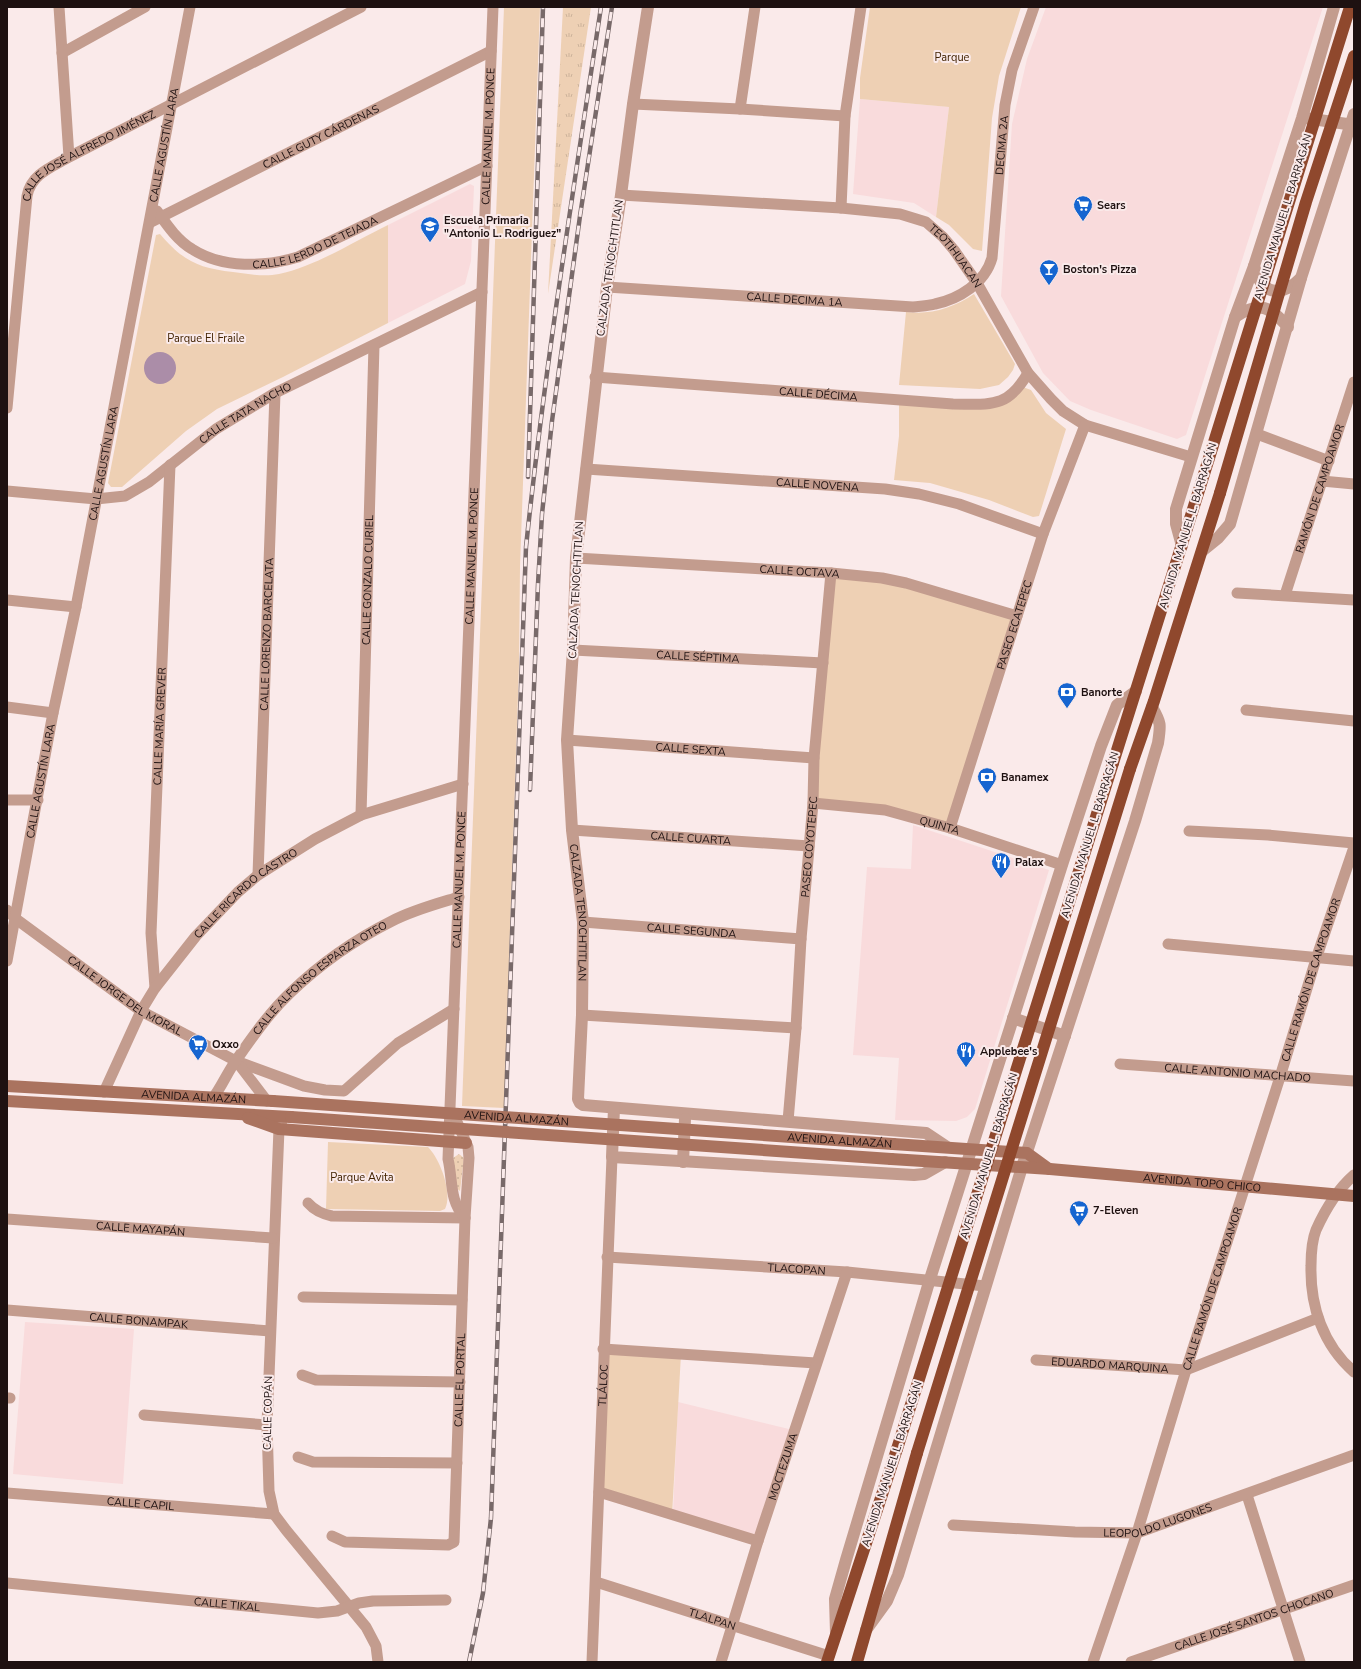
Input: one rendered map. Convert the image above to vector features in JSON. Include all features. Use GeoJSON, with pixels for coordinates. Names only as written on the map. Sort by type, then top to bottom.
{"type":"FeatureCollection","features":[{"type":"Feature","properties":{"kind":"highway","name":"AVENIDA MANUEL L. BARRAGÁN"},"geometry":{"type":"LineString","coordinates":[[828,1659],[897,1449],[1182,546],[1350,7]]}},
{"type":"Feature","properties":{"kind":"highway","name":"AVENIDA MANUEL L. BARRAGÁN"},"geometry":{"type":"LineString","coordinates":[[858,1662],[865,1630],[917,1454],[1130,769],[1152,707],[1202,551],[1304,209],[1354,56]]}},
{"type":"Feature","properties":{"kind":"main road","name":"AVENIDA ALMAZÁN"},"geometry":{"type":"LineString","coordinates":[[7,1086],[270,1101],[1027,1153]]}},
{"type":"Feature","properties":{"kind":"main road","name":"AVENIDA ALMAZÁN"},"geometry":{"type":"LineString","coordinates":[[7,1101],[287,1117],[1022,1168]]}},
{"type":"Feature","properties":{"kind":"main road"},"geometry":{"type":"LineString","coordinates":[[236,1114],[279,1129],[466,1143]]}},
{"type":"Feature","properties":{"kind":"main road","name":"AVENIDA TOPO CHICO"},"geometry":{"type":"LineString","coordinates":[[1027,1153],[1050,1169]]}},
{"type":"Feature","properties":{"kind":"main road","name":"AVENIDA TOPO CHICO"},"geometry":{"type":"LineString","coordinates":[[1022,1168],[1050,1169],[1354,1196]]}},
{"type":"Feature","properties":{"kind":"street"},"geometry":{"type":"LineString","coordinates":[[59,7],[69,156]]}},
{"type":"Feature","properties":{"kind":"street"},"geometry":{"type":"LineString","coordinates":[[62,53],[145,7]]}},
{"type":"Feature","properties":{"kind":"street","name":"CALLE AGUSTÍN LARA"},"geometry":{"type":"LineString","coordinates":[[153,207],[190,7]]}},
{"type":"Feature","properties":{"kind":"street","name":"CALLE JOSÉ ALFREDO JIMÉNEZ"},"geometry":{"type":"LineString","coordinates":[[7,408],[28,189],[34,180],[41,173],[69,156],[361,7]]}},
{"type":"Feature","properties":{"kind":"street","name":"CALLE MANUEL M. PONCE"},"geometry":{"type":"LineString","coordinates":[[449,1142],[493,7]]}},
{"type":"Feature","properties":{"kind":"street","name":"CALZADA TENOCHTITLAN"},"geometry":{"type":"LineString","coordinates":[[614,1108],[583,1105],[578,1099],[582,1015],[583,922],[572,830],[567,740],[573,650],[576,558],[595,377],[621,195],[632,104],[648,7]]}},
{"type":"Feature","properties":{"kind":"street"},"geometry":{"type":"LineString","coordinates":[[740,109],[754,7]]}},
{"type":"Feature","properties":{"kind":"street"},"geometry":{"type":"LineString","coordinates":[[841,208],[845,116],[861,7]]}},
{"type":"Feature","properties":{"kind":"street","name":"DECIMA 2A"},"geometry":{"type":"LineString","coordinates":[[977,283],[984,275],[992,258],[1005,105],[1012,70],[1034,7]]}},
{"type":"Feature","properties":{"kind":"street"},"geometry":{"type":"LineString","coordinates":[[1182,546],[1175,516],[1191,457],[1235,317],[1254,266],[1302,118],[1334,7]]}},
{"type":"Feature","properties":{"kind":"street","name":"CALLE GUTY CÁRDENAS"},"geometry":{"type":"LineString","coordinates":[[156,220],[491,51]]}},
{"type":"Feature","properties":{"kind":"street"},"geometry":{"type":"LineString","coordinates":[[632,104],[845,116]]}},
{"type":"Feature","properties":{"kind":"street"},"geometry":{"type":"LineString","coordinates":[[1202,551],[1218,538],[1230,524],[1288,327],[1300,278],[1353,121],[1302,118]]}},
{"type":"Feature","properties":{"kind":"street","name":"CALLE LERDO DE TEJADA"},"geometry":{"type":"LineString","coordinates":[[153,207],[156,220],[181,241],[203,256],[235,264],[272,264],[298,257],[487,166]]}},
{"type":"Feature","properties":{"kind":"street","name":"TEOTIHUACAN"},"geometry":{"type":"LineString","coordinates":[[621,195],[841,208],[900,214],[926,222],[943,237],[954,250],[977,283],[1028,373],[1063,412],[1085,425],[1191,457]]}},
{"type":"Feature","properties":{"kind":"street","name":"CALLE AGUSTÍN LARA"},"geometry":{"type":"LineString","coordinates":[[7,961],[53,713],[76,607],[96,499],[156,220]]}},
{"type":"Feature","properties":{"kind":"street"},"geometry":{"type":"LineString","coordinates":[[1254,266],[1259,282],[1272,290],[1290,288],[1300,278]]}},
{"type":"Feature","properties":{"kind":"street","name":"CALLE DECIMA 1A"},"geometry":{"type":"LineString","coordinates":[[607,287],[913,307],[935,304],[948,300],[977,283]]}},
{"type":"Feature","properties":{"kind":"street","name":"CALLE TATA NACHO"},"geometry":{"type":"LineString","coordinates":[[7,491],[96,499],[125,496],[149,482],[216,429],[275,393],[482,292]]}},
{"type":"Feature","properties":{"kind":"street"},"geometry":{"type":"LineString","coordinates":[[1235,317],[1252,308],[1267,309],[1275,313],[1288,327]]}},
{"type":"Feature","properties":{"kind":"street","name":"CALLE GONZALO CURIEL"},"geometry":{"type":"LineString","coordinates":[[361,815],[374,345]]}},
{"type":"Feature","properties":{"kind":"street","name":"CALLE DÉCIMA"},"geometry":{"type":"LineString","coordinates":[[595,377],[953,404],[983,404],[999,402],[1012,395],[1028,373]]}},
{"type":"Feature","properties":{"kind":"street","name":"RAMÓN DE CAMPOAMOR"},"geometry":{"type":"LineString","coordinates":[[1284,595],[1354,382]]}},
{"type":"Feature","properties":{"kind":"street","name":"CALLE LORENZO BARCELATA"},"geometry":{"type":"LineString","coordinates":[[258,874],[275,393]]}},
{"type":"Feature","properties":{"kind":"street","name":"PASEO ECATEPEC"},"geometry":{"type":"LineString","coordinates":[[950,828],[1043,534],[1085,425]]}},
{"type":"Feature","properties":{"kind":"street"},"geometry":{"type":"LineString","coordinates":[[1257,434],[1329,461]]}},
{"type":"Feature","properties":{"kind":"street","name":"CALLE MARÍA GREVER"},"geometry":{"type":"LineString","coordinates":[[155,988],[151,933],[170,465]]}},
{"type":"Feature","properties":{"kind":"street","name":"CALLE NOVENA"},"geometry":{"type":"LineString","coordinates":[[586,469],[885,489],[959,504],[1043,534]]}},
{"type":"Feature","properties":{"kind":"street"},"geometry":{"type":"LineString","coordinates":[[1322,481],[1354,484]]}},
{"type":"Feature","properties":{"kind":"street","name":"CALLE OCTAVA"},"geometry":{"type":"LineString","coordinates":[[576,558],[830,573],[882,578],[1017,616]]}},
{"type":"Feature","properties":{"kind":"street","name":"PASEO COYOTEPEC"},"geometry":{"type":"LineString","coordinates":[[788,1121],[796,1028],[801,939],[813,803],[814,758],[830,573]]}},
{"type":"Feature","properties":{"kind":"street"},"geometry":{"type":"LineString","coordinates":[[1237,593],[1354,600]]}},
{"type":"Feature","properties":{"kind":"street"},"geometry":{"type":"LineString","coordinates":[[7,600],[76,607]]}},
{"type":"Feature","properties":{"kind":"street","name":"CALLE SÉPTIMA"},"geometry":{"type":"LineString","coordinates":[[573,650],[823,663]]}},
{"type":"Feature","properties":{"kind":"street"},"geometry":{"type":"LineString","coordinates":[[836,1636],[835,1599],[930,1279],[1101,746],[1117,705],[1136,691]]}},
{"type":"Feature","properties":{"kind":"street"},"geometry":{"type":"LineString","coordinates":[[7,707],[53,713]]}},
{"type":"Feature","properties":{"kind":"street"},"geometry":{"type":"LineString","coordinates":[[865,1630],[887,1601],[898,1575],[985,1286],[1158,743],[1160,722],[1152,707]]}},
{"type":"Feature","properties":{"kind":"street"},"geometry":{"type":"LineString","coordinates":[[1246,710],[1354,721]]}},
{"type":"Feature","properties":{"kind":"street","name":"CALLE SEXTA"},"geometry":{"type":"LineString","coordinates":[[567,740],[814,758]]}},
{"type":"Feature","properties":{"kind":"street","name":"CALLE RICARDO CASTRO"},"geometry":{"type":"LineString","coordinates":[[104,1092],[141,1011],[155,988],[196,936],[238,892],[258,874],[315,839],[361,815],[463,784]]}},
{"type":"Feature","properties":{"kind":"street"},"geometry":{"type":"LineString","coordinates":[[7,800],[38,800]]}},
{"type":"Feature","properties":{"kind":"street","name":"QUINTA"},"geometry":{"type":"LineString","coordinates":[[813,803],[885,810],[950,828],[1062,865]]}},
{"type":"Feature","properties":{"kind":"street","name":"CALLE CUARTA"},"geometry":{"type":"LineString","coordinates":[[572,830],[809,846]]}},
{"type":"Feature","properties":{"kind":"street"},"geometry":{"type":"LineString","coordinates":[[1189,831],[1268,835],[1354,843]]}},
{"type":"Feature","properties":{"kind":"street","name":"CALLE RAMÓN DE CAMPOAMOR"},"geometry":{"type":"LineString","coordinates":[[1093,1662],[1137,1533],[1186,1370],[1280,1077],[1316,959],[1354,847]]}},
{"type":"Feature","properties":{"kind":"street","name":"CALLE ALFONSO ESPARZA OTEO"},"geometry":{"type":"LineString","coordinates":[[213,1098],[236,1060],[275,1009],[290,993],[321,966],[362,938],[393,920],[425,907],[459,897]]}},
{"type":"Feature","properties":{"kind":"street","name":"CALLE JORGE DEL MORAL"},"geometry":{"type":"LineString","coordinates":[[7,910],[16,919],[141,1011],[236,1060],[304,1086],[326,1090],[344,1091],[398,1043],[454,1009]]}},
{"type":"Feature","properties":{"kind":"street","name":"CALLE SEGUNDA"},"geometry":{"type":"LineString","coordinates":[[583,922],[801,939]]}},
{"type":"Feature","properties":{"kind":"street"},"geometry":{"type":"LineString","coordinates":[[1168,944],[1316,959],[1354,961]]}},
{"type":"Feature","properties":{"kind":"street"},"geometry":{"type":"LineString","coordinates":[[582,1015],[796,1028]]}},
{"type":"Feature","properties":{"kind":"street"},"geometry":{"type":"LineString","coordinates":[[1013,1018],[1065,1036]]}},
{"type":"Feature","properties":{"kind":"street"},"geometry":{"type":"LineString","coordinates":[[236,1060],[270,1101]]}},
{"type":"Feature","properties":{"kind":"street","name":"CALLE ANTONIO MACHADO"},"geometry":{"type":"LineString","coordinates":[[1120,1064],[1354,1082]]}},
{"type":"Feature","properties":{"kind":"street","name":"CALLE MANUEL M. PONCE"},"geometry":{"type":"LineString","coordinates":[[450,1106],[466,1143]]}},
{"type":"Feature","properties":{"kind":"street"},"geometry":{"type":"LineString","coordinates":[[614,1108],[926,1133],[947,1148]]}},
{"type":"Feature","properties":{"kind":"street","name":"TLÁLOC"},"geometry":{"type":"LineString","coordinates":[[592,1662],[614,1108]]}},
{"type":"Feature","properties":{"kind":"street"},"geometry":{"type":"LineString","coordinates":[[683,1162],[685,1114]]}},
{"type":"Feature","properties":{"kind":"street","name":"CALLE COPÁN"},"geometry":{"type":"LineString","coordinates":[[287,1117],[279,1129],[273,1238],[267,1425],[269,1491],[274,1514],[366,1627],[376,1646],[378,1662]]}},
{"type":"Feature","properties":{"kind":"street"},"geometry":{"type":"LineString","coordinates":[[449,1142],[448,1159],[453,1197],[460,1212],[465,1218]]}},
{"type":"Feature","properties":{"kind":"street","name":"CALLE EL PORTAL"},"geometry":{"type":"LineString","coordinates":[[332,1536],[345,1542],[448,1545],[453,1543],[465,1218],[469,1158],[469,1150],[466,1143]]}},
{"type":"Feature","properties":{"kind":"street"},"geometry":{"type":"LineString","coordinates":[[612,1157],[914,1176],[924,1174],[945,1162]]}},
{"type":"Feature","properties":{"kind":"street"},"geometry":{"type":"LineString","coordinates":[[1354,1175],[1336,1194],[1316,1231],[1312,1254],[1311,1277],[1313,1300],[1318,1318],[1330,1344],[1347,1366],[1354,1372]]}},
{"type":"Feature","properties":{"kind":"street"},"geometry":{"type":"LineString","coordinates":[[308,1203],[318,1212],[332,1216],[465,1218]]}},
{"type":"Feature","properties":{"kind":"street","name":"CALLE MAYAPÁN"},"geometry":{"type":"LineString","coordinates":[[7,1219],[273,1238]]}},
{"type":"Feature","properties":{"kind":"street","name":"TLACOPAN"},"geometry":{"type":"LineString","coordinates":[[607,1257],[846,1272],[930,1279],[985,1286]]}},
{"type":"Feature","properties":{"kind":"street","name":"MOCTEZUMA"},"geometry":{"type":"LineString","coordinates":[[721,1662],[758,1541],[846,1272]]}},
{"type":"Feature","properties":{"kind":"street"},"geometry":{"type":"LineString","coordinates":[[304,1297],[462,1300]]}},
{"type":"Feature","properties":{"kind":"street","name":"CALLE BONAMPAK"},"geometry":{"type":"LineString","coordinates":[[7,1310],[270,1331]]}},
{"type":"Feature","properties":{"kind":"street","name":"EDUARDO MARQUINA"},"geometry":{"type":"LineString","coordinates":[[1036,1360],[1186,1370],[1318,1318]]}},
{"type":"Feature","properties":{"kind":"street"},"geometry":{"type":"LineString","coordinates":[[604,1349],[816,1363]]}},
{"type":"Feature","properties":{"kind":"street"},"geometry":{"type":"LineString","coordinates":[[302,1375],[316,1380],[460,1382]]}},
{"type":"Feature","properties":{"kind":"street"},"geometry":{"type":"LineString","coordinates":[[144,1415],[267,1425]]}},
{"type":"Feature","properties":{"kind":"street","name":"LEOPOLDO LUGONES"},"geometry":{"type":"LineString","coordinates":[[953,1525],[1137,1533],[1247,1495],[1354,1455]]}},
{"type":"Feature","properties":{"kind":"street"},"geometry":{"type":"LineString","coordinates":[[298,1457],[313,1462],[457,1463]]}},
{"type":"Feature","properties":{"kind":"street"},"geometry":{"type":"LineString","coordinates":[[599,1492],[758,1541]]}},
{"type":"Feature","properties":{"kind":"street","name":"CALLE CAPIL"},"geometry":{"type":"LineString","coordinates":[[7,1493],[274,1514]]}},
{"type":"Feature","properties":{"kind":"street"},"geometry":{"type":"LineString","coordinates":[[1247,1495],[1300,1662]]}},
{"type":"Feature","properties":{"kind":"street","name":"TLALPAN"},"geometry":{"type":"LineString","coordinates":[[596,1582],[733,1626],[828,1659]]}},
{"type":"Feature","properties":{"kind":"street","name":"CALLE TIKAL"},"geometry":{"type":"LineString","coordinates":[[7,1584],[318,1613],[337,1611],[359,1603],[373,1601],[446,1600]]}},
{"type":"Feature","properties":{"kind":"street","name":"CALLE JOSÉ SANTOS CHOCANO"},"geometry":{"type":"LineString","coordinates":[[1131,1662],[1354,1586]]}},
{"type":"Feature","properties":{"kind":"shaded area"},"geometry":{"type":"Polygon","coordinates":[[[1046,7],[1323,7],[1186,435],[1177,439],[1091,410],[1070,401],[1043,373],[1001,296],[1012,124],[1027,59],[1046,7]]]}},
{"type":"Feature","properties":{"kind":"shaded area"},"geometry":{"type":"Polygon","coordinates":[[[860,99],[949,107],[936,217],[914,203],[853,194],[860,99]]]}},
{"type":"Feature","properties":{"kind":"shaded area","name":"Escuela Primaria \"Antonio L. Rodriguez\""},"geometry":{"type":"Polygon","coordinates":[[[470,184],[474,186],[471,261],[465,284],[388,323],[388,225],[470,184]]]}},
{"type":"Feature","properties":{"kind":"shaded area"},"geometry":{"type":"Polygon","coordinates":[[[157,352],[163,352],[173,359],[176,368],[175,374],[169,381],[163,384],[157,384],[147,377],[144,371],[144,365],[151,355],[157,352]]]}},
{"type":"Feature","properties":{"kind":"shaded area"},"geometry":{"type":"Polygon","coordinates":[[[913,825],[1049,870],[975,1109],[967,1117],[956,1121],[895,1120],[899,1058],[853,1055],[867,867],[911,869],[913,825]]]}},
{"type":"Feature","properties":{"kind":"shaded area"},"geometry":{"type":"Polygon","coordinates":[[[25,1322],[134,1329],[123,1484],[13,1474],[25,1322]]]}},
{"type":"Feature","properties":{"kind":"shaded area"},"geometry":{"type":"Polygon","coordinates":[[[678,1402],[793,1430],[756,1537],[673,1513],[678,1402]]]}},
{"type":"Feature","properties":{"kind":"green space"},"geometry":{"type":"Polygon","coordinates":[[[504,7],[540,7],[520,567],[519,665],[504,1108],[462,1106],[504,7]]]}},
{"type":"Feature","properties":{"kind":"green space"},"geometry":{"type":"Polygon","coordinates":[[[563,7],[591,7],[548,294],[563,7]]]}},
{"type":"Feature","properties":{"kind":"green space","name":"Parque"},"geometry":{"type":"Polygon","coordinates":[[[870,7],[1021,7],[999,76],[992,118],[982,251],[973,249],[949,225],[936,217],[949,107],[860,99],[860,78],[870,7]]]}},
{"type":"Feature","properties":{"kind":"green space","name":"Parque El Fraile"},"geometry":{"type":"Polygon","coordinates":[[[388,225],[388,323],[217,409],[186,431],[122,487],[111,487],[108,483],[156,235],[160,234],[176,251],[192,262],[221,270],[268,275],[292,271],[306,266],[388,225]]]}},
{"type":"Feature","properties":{"kind":"green space"},"geometry":{"type":"Polygon","coordinates":[[[974,294],[1015,364],[1008,377],[999,385],[980,389],[899,385],[906,312],[915,313],[933,311],[950,307],[974,294]]]}},
{"type":"Feature","properties":{"kind":"green space"},"geometry":{"type":"Polygon","coordinates":[[[1020,386],[1031,390],[1046,413],[1066,429],[1039,516],[1033,517],[989,500],[930,483],[894,480],[899,436],[899,404],[982,409],[1020,386]]]}},
{"type":"Feature","properties":{"kind":"green space"},"geometry":{"type":"Polygon","coordinates":[[[831,573],[858,575],[1017,616],[950,828],[885,810],[813,803],[831,573]]]}},
{"type":"Feature","properties":{"kind":"green space","name":"Parque Avita"},"geometry":{"type":"Polygon","coordinates":[[[328,1142],[428,1147],[433,1152],[444,1176],[447,1194],[445,1209],[440,1211],[326,1209],[328,1142]]]}},
{"type":"Feature","properties":{"kind":"green space"},"geometry":{"type":"Polygon","coordinates":[[[459,1154],[464,1158],[460,1191],[456,1188],[453,1158],[459,1154]]]}},
{"type":"Feature","properties":{"kind":"green space"},"geometry":{"type":"Polygon","coordinates":[[[603,1349],[681,1354],[672,1515],[599,1492],[603,1349]]]}},
{"type":"Feature","properties":{"kind":"railway"},"geometry":{"type":"LineString","coordinates":[[528,477],[543,7]]}},
{"type":"Feature","properties":{"kind":"railway"},"geometry":{"type":"LineString","coordinates":[[469,1662],[483,1593],[491,1518],[526,547],[551,344],[601,7]]}},
{"type":"Feature","properties":{"kind":"railway"},"geometry":{"type":"LineString","coordinates":[[530,790],[542,514],[552,421],[580,216],[612,7]]}},
{"type":"Feature","properties":{"kind":"place","name":"Sears"},"geometry":{"type":"Point","coordinates":[1083,222]}},
{"type":"Feature","properties":{"kind":"place","name":"Escuela Primaria \"Antonio L. Rodriguez\""},"geometry":{"type":"Point","coordinates":[430,243]}},
{"type":"Feature","properties":{"kind":"place","name":"Boston's Pizza"},"geometry":{"type":"Point","coordinates":[1049,286]}},
{"type":"Feature","properties":{"kind":"place","name":"Banorte"},"geometry":{"type":"Point","coordinates":[1067,709]}},
{"type":"Feature","properties":{"kind":"place","name":"Banamex"},"geometry":{"type":"Point","coordinates":[987,794]}},
{"type":"Feature","properties":{"kind":"place","name":"Palax"},"geometry":{"type":"Point","coordinates":[1001,879]}},
{"type":"Feature","properties":{"kind":"place","name":"Oxxo"},"geometry":{"type":"Point","coordinates":[198,1061]}},
{"type":"Feature","properties":{"kind":"place","name":"Applebee's"},"geometry":{"type":"Point","coordinates":[966,1068]}},
{"type":"Feature","properties":{"kind":"place","name":"7-Eleven"},"geometry":{"type":"Point","coordinates":[1079,1227]}}]}
